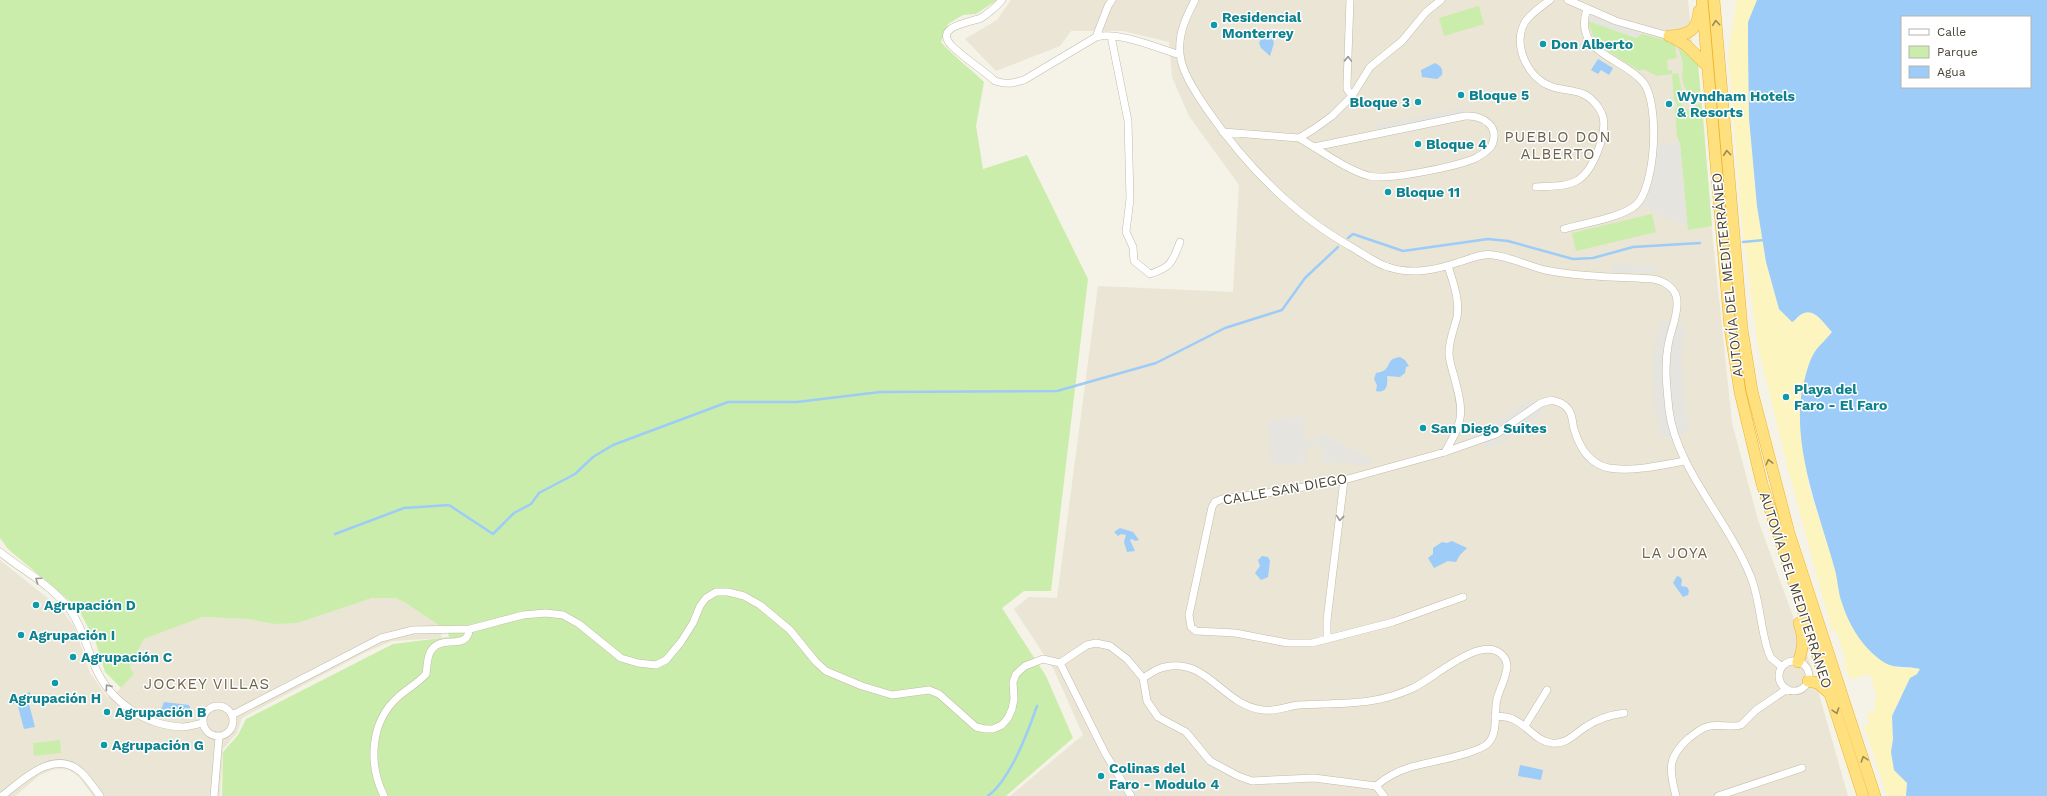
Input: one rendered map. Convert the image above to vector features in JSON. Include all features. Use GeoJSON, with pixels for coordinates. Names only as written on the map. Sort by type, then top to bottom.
{"type":"FeatureCollection","features":[{"type":"Feature","properties":{"kind":"highway"},"geometry":{"type":"LineString","coordinates":[[1669,36],[1684,34],[1694,28],[1698,20],[1701,0]]}},
{"type":"Feature","properties":{"kind":"highway","name":"AUTOVÍA DEL MEDITERRÁNEO"},"geometry":{"type":"LineString","coordinates":[[1701,0],[1730,328],[1740,392],[1762,484],[1863,796]]}},
{"type":"Feature","properties":{"kind":"highway","name":"AUTOVÍA DEL MEDITERRÁNEO"},"geometry":{"type":"LineString","coordinates":[[1714,0],[1742,329],[1752,391],[1789,533],[1875,796]]}},
{"type":"Feature","properties":{"kind":"highway"},"geometry":{"type":"LineString","coordinates":[[1669,36],[1686,45],[1708,67]]}},
{"type":"Feature","properties":{"kind":"highway"},"geometry":{"type":"LineString","coordinates":[[1762,484],[1767,523],[1804,637],[1803,649],[1798,662]]}},
{"type":"Feature","properties":{"kind":"highway"},"geometry":{"type":"LineString","coordinates":[[1808,681],[1818,683],[1830,694]]}},
{"type":"Feature","properties":{"kind":"street"},"geometry":{"type":"LineString","coordinates":[[1002,0],[989,13],[980,18],[956,24],[950,30],[948,35],[951,46],[996,81],[1012,84],[1024,80],[1096,37],[1104,35],[1180,55]]}},
{"type":"Feature","properties":{"kind":"street"},"geometry":{"type":"LineString","coordinates":[[1096,37],[1108,6],[1112,0]]}},
{"type":"Feature","properties":{"kind":"street"},"geometry":{"type":"LineString","coordinates":[[1195,0],[1181,32],[1180,55],[1189,79],[1234,147],[1270,186],[1292,207],[1337,239],[1386,267],[1419,272],[1448,266],[1478,256],[1492,254],[1544,270],[1582,276],[1653,279],[1662,281],[1669,286],[1674,292],[1677,301],[1668,347],[1666,374],[1669,411],[1675,439],[1685,461],[1730,534],[1751,576],[1768,651],[1771,658],[1782,667]]}},
{"type":"Feature","properties":{"kind":"street"},"geometry":{"type":"LineString","coordinates":[[1350,0],[1347,89],[1352,96]]}},
{"type":"Feature","properties":{"kind":"street"},"geometry":{"type":"LineString","coordinates":[[1299,138],[1324,122],[1352,96],[1370,67],[1402,41],[1426,12],[1441,0]]}},
{"type":"Feature","properties":{"kind":"street"},"geometry":{"type":"LineString","coordinates":[[1536,187],[1566,184],[1576,181],[1584,176],[1596,154],[1604,127],[1600,110],[1587,95],[1578,91],[1564,90],[1549,85],[1531,72],[1526,64],[1520,44],[1520,34],[1525,22],[1532,14],[1550,0]]}},
{"type":"Feature","properties":{"kind":"street"},"geometry":{"type":"LineString","coordinates":[[1568,0],[1616,21],[1669,36]]}},
{"type":"Feature","properties":{"kind":"street"},"geometry":{"type":"LineString","coordinates":[[1564,229],[1618,214],[1637,204],[1643,194],[1652,156],[1653,122],[1648,88],[1637,75],[1600,52],[1592,44],[1585,24],[1587,9]]}},
{"type":"Feature","properties":{"kind":"street"},"geometry":{"type":"LineString","coordinates":[[1112,36],[1128,121],[1130,199],[1126,232],[1133,246],[1134,261],[1150,274],[1162,270],[1171,264],[1180,242]]}},
{"type":"Feature","properties":{"kind":"street"},"geometry":{"type":"LineString","coordinates":[[1223,132],[1299,138],[1314,147],[1359,172],[1370,176],[1382,177],[1420,173],[1475,158],[1491,147],[1495,134],[1488,122],[1474,116],[1470,116],[1314,147]]}},
{"type":"Feature","properties":{"kind":"street"},"geometry":{"type":"LineString","coordinates":[[1445,452],[1458,429],[1461,418],[1458,390],[1449,354],[1450,339],[1457,315],[1456,291],[1448,266]]}},
{"type":"Feature","properties":{"kind":"street","name":"CALLE SAN DIEGO"},"geometry":{"type":"LineString","coordinates":[[1463,597],[1393,622],[1312,642],[1288,643],[1235,633],[1196,631],[1191,627],[1189,616],[1210,515],[1215,502],[1222,499],[1344,480],[1445,452],[1496,434],[1541,403],[1552,400],[1567,407],[1571,414],[1579,445],[1585,453],[1594,461],[1608,468],[1634,469],[1685,461]]}},
{"type":"Feature","properties":{"kind":"street"},"geometry":{"type":"LineString","coordinates":[[1328,638],[1327,620],[1344,480]]}},
{"type":"Feature","properties":{"kind":"street"},"geometry":{"type":"LineString","coordinates":[[0,552],[45,585],[71,610],[80,628],[96,669],[108,690],[125,706],[143,717],[162,724],[183,727],[203,723]]}},
{"type":"Feature","properties":{"kind":"street"},"geometry":{"type":"LineString","coordinates":[[232,715],[381,638],[413,630],[470,629],[523,615],[546,613],[563,614],[579,624],[621,658],[638,664],[656,665],[666,660],[681,642],[693,624],[700,606],[706,598],[716,592],[728,592],[744,596],[776,616],[790,630],[816,662],[826,670],[862,686],[892,695],[929,690],[939,694],[976,727],[985,730],[994,729],[1002,725],[1008,718],[1013,704],[1013,682],[1016,674],[1025,666],[1043,659],[1060,663],[1087,645],[1096,643],[1110,646],[1118,652],[1143,678],[1147,701],[1158,717],[1186,732],[1210,761],[1238,776],[1252,781],[1314,778],[1376,786],[1384,796]]}},
{"type":"Feature","properties":{"kind":"street"},"geometry":{"type":"LineString","coordinates":[[384,796],[378,778],[374,751],[376,731],[379,720],[397,698],[426,674],[429,655],[436,645],[444,642],[462,640],[466,638],[470,629]]}},
{"type":"Feature","properties":{"kind":"street"},"geometry":{"type":"LineString","coordinates":[[1143,678],[1164,667],[1180,665],[1196,669],[1207,676],[1238,703],[1265,710],[1299,705],[1376,700],[1412,689],[1458,660],[1484,648],[1492,648],[1503,656],[1507,666],[1497,699],[1493,736],[1490,742],[1484,746],[1442,760],[1411,767],[1385,778],[1376,786]]}},
{"type":"Feature","properties":{"kind":"street"},"geometry":{"type":"LineString","coordinates":[[1676,796],[1671,765],[1676,751],[1681,746],[1704,728],[1715,725],[1741,725],[1756,710],[1787,689],[1799,690],[1808,681],[1808,676],[1806,668],[1798,662],[1790,662],[1782,667],[1779,679],[1787,689]]}},
{"type":"Feature","properties":{"kind":"street"},"geometry":{"type":"LineString","coordinates":[[1060,663],[1105,753],[1131,796]]}},
{"type":"Feature","properties":{"kind":"street"},"geometry":{"type":"LineString","coordinates":[[1524,726],[1547,690]]}},
{"type":"Feature","properties":{"kind":"street"},"geometry":{"type":"LineString","coordinates":[[212,708],[226,708],[232,715],[234,720],[231,729],[228,733],[219,737],[210,734],[203,723],[205,714],[212,708]]}},
{"type":"Feature","properties":{"kind":"street"},"geometry":{"type":"LineString","coordinates":[[1495,717],[1510,717],[1544,741],[1557,743],[1572,737],[1598,720],[1610,715],[1624,713]]}},
{"type":"Feature","properties":{"kind":"street"},"geometry":{"type":"LineString","coordinates":[[214,796],[219,737]]}},
{"type":"Feature","properties":{"kind":"street"},"geometry":{"type":"LineString","coordinates":[[2,796],[36,771],[45,766],[57,763],[69,765],[80,771],[100,796]]}},
{"type":"Feature","properties":{"kind":"street"},"geometry":{"type":"LineString","coordinates":[[1718,796],[1802,768]]}},
{"type":"Feature","properties":{"kind":"shaded area"},"geometry":{"type":"Polygon","coordinates":[[[1011,0],[1688,0],[1693,54],[1703,113],[1712,231],[1732,423],[1758,520],[1811,666],[1848,796],[1010,796],[1083,735],[1054,670],[1014,609],[1029,597],[1057,598],[1098,286],[1233,292],[1239,185],[1189,116],[1172,77],[1169,42],[1123,31],[1071,31],[1060,46],[996,71],[965,39],[997,20],[1011,0]]]}},
{"type":"Feature","properties":{"kind":"shaded area"},"geometry":{"type":"Polygon","coordinates":[[[1593,15],[1639,33],[1639,36],[1636,38],[1590,21],[1593,15]]]}},
{"type":"Feature","properties":{"kind":"shaded area"},"geometry":{"type":"Polygon","coordinates":[[[1463,108],[1467,114],[1377,131],[1374,125],[1463,108]]]}},
{"type":"Feature","properties":{"kind":"shaded area"},"geometry":{"type":"Polygon","coordinates":[[[1680,143],[1687,224],[1669,221],[1642,205],[1649,191],[1657,145],[1680,143]]]}},
{"type":"Feature","properties":{"kind":"shaded area"},"geometry":{"type":"Polygon","coordinates":[[[1612,264],[1657,266],[1657,273],[1612,272],[1612,264]]]}},
{"type":"Feature","properties":{"kind":"shaded area"},"geometry":{"type":"Polygon","coordinates":[[[1660,321],[1685,326],[1681,355],[1684,402],[1689,432],[1660,438],[1655,411],[1653,357],[1660,321]]]}},
{"type":"Feature","properties":{"kind":"shaded area"},"geometry":{"type":"Polygon","coordinates":[[[1530,399],[1543,414],[1504,441],[1486,450],[1478,432],[1494,424],[1530,399]]]}},
{"type":"Feature","properties":{"kind":"shaded area"},"geometry":{"type":"Polygon","coordinates":[[[1302,416],[1305,441],[1313,440],[1323,434],[1373,459],[1370,465],[1321,462],[1322,444],[1305,449],[1307,462],[1272,466],[1267,421],[1302,416]]]}},
{"type":"Feature","properties":{"kind":"shaded area"},"geometry":{"type":"Polygon","coordinates":[[[0,560],[60,608],[74,626],[90,673],[107,697],[118,691],[134,674],[130,667],[144,639],[203,617],[248,619],[274,624],[373,598],[395,598],[404,602],[440,626],[442,638],[392,641],[364,653],[242,718],[237,733],[223,749],[220,796],[93,796],[79,777],[69,770],[60,769],[52,770],[40,775],[15,796],[0,796],[0,560]]]}},
{"type":"Feature","properties":{"kind":"green space"},"geometry":{"type":"Polygon","coordinates":[[[0,0],[997,0],[976,14],[963,15],[948,24],[941,42],[951,53],[984,82],[976,126],[983,169],[1027,155],[1088,279],[1051,591],[1024,591],[1002,608],[1046,676],[1073,738],[1006,796],[222,796],[223,752],[238,735],[246,719],[393,644],[449,637],[447,627],[440,626],[404,602],[395,598],[372,598],[297,623],[274,624],[248,619],[203,617],[144,639],[130,667],[134,674],[121,688],[105,672],[95,640],[77,607],[8,549],[0,538],[0,0]]]}},
{"type":"Feature","properties":{"kind":"green space"},"geometry":{"type":"Polygon","coordinates":[[[1479,6],[1484,24],[1444,36],[1439,18],[1479,6]]]}},
{"type":"Feature","properties":{"kind":"green space"},"geometry":{"type":"Polygon","coordinates":[[[1588,21],[1636,38],[1642,34],[1674,42],[1677,58],[1667,60],[1668,70],[1672,70],[1672,74],[1657,76],[1643,69],[1640,71],[1596,44],[1588,21]]]}},
{"type":"Feature","properties":{"kind":"green space"},"geometry":{"type":"Polygon","coordinates":[[[1680,44],[1698,63],[1712,226],[1688,230],[1680,143],[1677,137],[1675,108],[1677,108],[1676,101],[1674,101],[1672,74],[1678,73],[1683,96],[1680,101],[1683,108],[1689,110],[1700,103],[1699,97],[1692,98],[1685,88],[1682,79],[1683,63],[1678,47],[1680,44]]]}},
{"type":"Feature","properties":{"kind":"green space"},"geometry":{"type":"Polygon","coordinates":[[[1652,214],[1656,232],[1576,251],[1572,233],[1652,214]]]}},
{"type":"Feature","properties":{"kind":"green space"},"geometry":{"type":"Polygon","coordinates":[[[60,740],[61,753],[34,756],[33,743],[60,740]]]}},
{"type":"Feature","properties":{"kind":"sand","name":"Playa del Faro - El Faro"},"geometry":{"type":"Polygon","coordinates":[[[1737,0],[1757,0],[1748,22],[1749,118],[1757,206],[1766,262],[1779,309],[1787,317],[1796,321],[1801,315],[1806,313],[1816,315],[1832,332],[1814,353],[1804,451],[1809,487],[1836,571],[1842,603],[1897,668],[1921,669],[1907,684],[1892,716],[1893,739],[1891,752],[1907,783],[1906,796],[1887,796],[1864,725],[1870,723],[1867,713],[1876,710],[1874,703],[1877,698],[1870,674],[1850,679],[1844,663],[1846,660],[1836,630],[1832,631],[1786,461],[1757,342],[1741,215],[1728,53],[1737,0]]]}},
{"type":"Feature","properties":{"kind":"water"},"geometry":{"type":"Polygon","coordinates":[[[1757,0],[2047,0],[2047,796],[1906,796],[1907,783],[1894,770],[1891,752],[1893,739],[1892,716],[1910,678],[1917,674],[1920,669],[1889,665],[1872,653],[1856,633],[1848,618],[1841,599],[1835,570],[1809,482],[1801,435],[1800,412],[1802,390],[1812,357],[1818,347],[1832,332],[1818,316],[1809,312],[1804,313],[1792,322],[1779,309],[1766,262],[1757,206],[1749,118],[1748,22],[1757,0]]]}},
{"type":"Feature","properties":{"kind":"water"},"geometry":{"type":"Polygon","coordinates":[[[1270,29],[1274,43],[1270,56],[1261,48],[1259,43],[1264,32],[1270,29]]]}},
{"type":"Feature","properties":{"kind":"water"},"geometry":{"type":"Polygon","coordinates":[[[1598,59],[1613,68],[1609,75],[1601,70],[1598,74],[1591,70],[1598,59]]]}},
{"type":"Feature","properties":{"kind":"water"},"geometry":{"type":"Polygon","coordinates":[[[1435,63],[1441,68],[1442,75],[1437,79],[1422,77],[1421,70],[1435,63]]]}},
{"type":"Feature","properties":{"kind":"water"},"geometry":{"type":"Polygon","coordinates":[[[1400,357],[1405,360],[1409,366],[1406,367],[1405,373],[1400,377],[1387,376],[1387,385],[1385,390],[1380,392],[1376,391],[1377,385],[1374,379],[1376,373],[1385,370],[1392,360],[1400,357]]]}},
{"type":"Feature","properties":{"kind":"water"},"geometry":{"type":"Polygon","coordinates":[[[1120,528],[1133,532],[1139,540],[1130,540],[1135,551],[1127,552],[1124,542],[1126,535],[1121,534],[1118,536],[1114,532],[1120,528]]]}},
{"type":"Feature","properties":{"kind":"water"},"geometry":{"type":"Polygon","coordinates":[[[1452,541],[1467,548],[1456,562],[1448,561],[1434,568],[1428,558],[1433,554],[1433,548],[1442,542],[1447,543],[1452,541]]]}},
{"type":"Feature","properties":{"kind":"water"},"geometry":{"type":"Polygon","coordinates":[[[1262,556],[1268,557],[1270,561],[1268,577],[1261,580],[1255,573],[1260,566],[1258,560],[1262,556]]]}},
{"type":"Feature","properties":{"kind":"water"},"geometry":{"type":"Polygon","coordinates":[[[1677,576],[1682,580],[1681,586],[1687,587],[1689,591],[1688,595],[1683,597],[1673,583],[1677,576]]]}},
{"type":"Feature","properties":{"kind":"water"},"geometry":{"type":"Polygon","coordinates":[[[30,692],[31,699],[28,700],[35,727],[24,729],[17,703],[13,704],[11,698],[30,692]]]}},
{"type":"Feature","properties":{"kind":"water"},"geometry":{"type":"Polygon","coordinates":[[[164,702],[189,705],[192,713],[188,716],[183,713],[178,716],[160,712],[164,702]]]}},
{"type":"Feature","properties":{"kind":"water"},"geometry":{"type":"Polygon","coordinates":[[[1520,765],[1543,770],[1541,780],[1518,776],[1520,765]]]}},
{"type":"Feature","properties":{"kind":"waterway"},"geometry":{"type":"LineString","coordinates":[[1348,238],[1353,234],[1403,251],[1488,239],[1508,241],[1573,259],[1593,258],[1633,247],[1700,243]]}},
{"type":"Feature","properties":{"kind":"waterway"},"geometry":{"type":"LineString","coordinates":[[1743,242],[1764,240]]}},
{"type":"Feature","properties":{"kind":"waterway"},"geometry":{"type":"LineString","coordinates":[[335,534],[404,508],[449,505],[493,534],[514,513],[531,504],[539,493],[575,474],[593,457],[613,445],[728,402],[797,402],[880,392],[1057,391],[1156,363],[1225,328],[1282,310],[1305,278],[1338,247]]}},
{"type":"Feature","properties":{"kind":"waterway"},"geometry":{"type":"LineString","coordinates":[[988,796],[1004,779],[1011,767],[1029,729],[1037,706]]}},
{"type":"Feature","properties":{"kind":"place","name":"Residencial Monterrey"},"geometry":{"type":"Point","coordinates":[1214,25]}},
{"type":"Feature","properties":{"kind":"place","name":"Don Alberto"},"geometry":{"type":"Point","coordinates":[1543,44]}},
{"type":"Feature","properties":{"kind":"place","name":"Bloque 5"},"geometry":{"type":"Point","coordinates":[1461,95]}},
{"type":"Feature","properties":{"kind":"place","name":"Bloque 3"},"geometry":{"type":"Point","coordinates":[1418,102]}},
{"type":"Feature","properties":{"kind":"place","name":"Wyndham Hotels & Resorts"},"geometry":{"type":"Point","coordinates":[1669,104]}},
{"type":"Feature","properties":{"kind":"place","name":"Bloque 4"},"geometry":{"type":"Point","coordinates":[1418,144]}},
{"type":"Feature","properties":{"kind":"place","name":"Bloque 11"},"geometry":{"type":"Point","coordinates":[1388,192]}},
{"type":"Feature","properties":{"kind":"place","name":"Playa del Faro - El Faro"},"geometry":{"type":"Point","coordinates":[1786,397]}},
{"type":"Feature","properties":{"kind":"place","name":"San Diego Suites"},"geometry":{"type":"Point","coordinates":[1423,428]}},
{"type":"Feature","properties":{"kind":"place","name":"Agrupación D"},"geometry":{"type":"Point","coordinates":[36,605]}},
{"type":"Feature","properties":{"kind":"place","name":"Agrupación I"},"geometry":{"type":"Point","coordinates":[21,635]}},
{"type":"Feature","properties":{"kind":"place","name":"Agrupación C"},"geometry":{"type":"Point","coordinates":[73,657]}},
{"type":"Feature","properties":{"kind":"place","name":"Agrupación H"},"geometry":{"type":"Point","coordinates":[55,683]}},
{"type":"Feature","properties":{"kind":"place","name":"Agrupación B"},"geometry":{"type":"Point","coordinates":[107,712]}},
{"type":"Feature","properties":{"kind":"place","name":"Agrupación G"},"geometry":{"type":"Point","coordinates":[104,745]}},
{"type":"Feature","properties":{"kind":"place","name":"Colinas del Faro - Modulo 4"},"geometry":{"type":"Point","coordinates":[1101,776]}},
{"type":"Feature","properties":{"kind":"district","name":"PUEBLO DON ALBERTO"},"geometry":{"type":"Point","coordinates":[1558,146]}},
{"type":"Feature","properties":{"kind":"district","name":"LA JOYA"},"geometry":{"type":"Point","coordinates":[1675,553]}},
{"type":"Feature","properties":{"kind":"district","name":"JOCKEY VILLAS"},"geometry":{"type":"Point","coordinates":[207,684]}}]}
